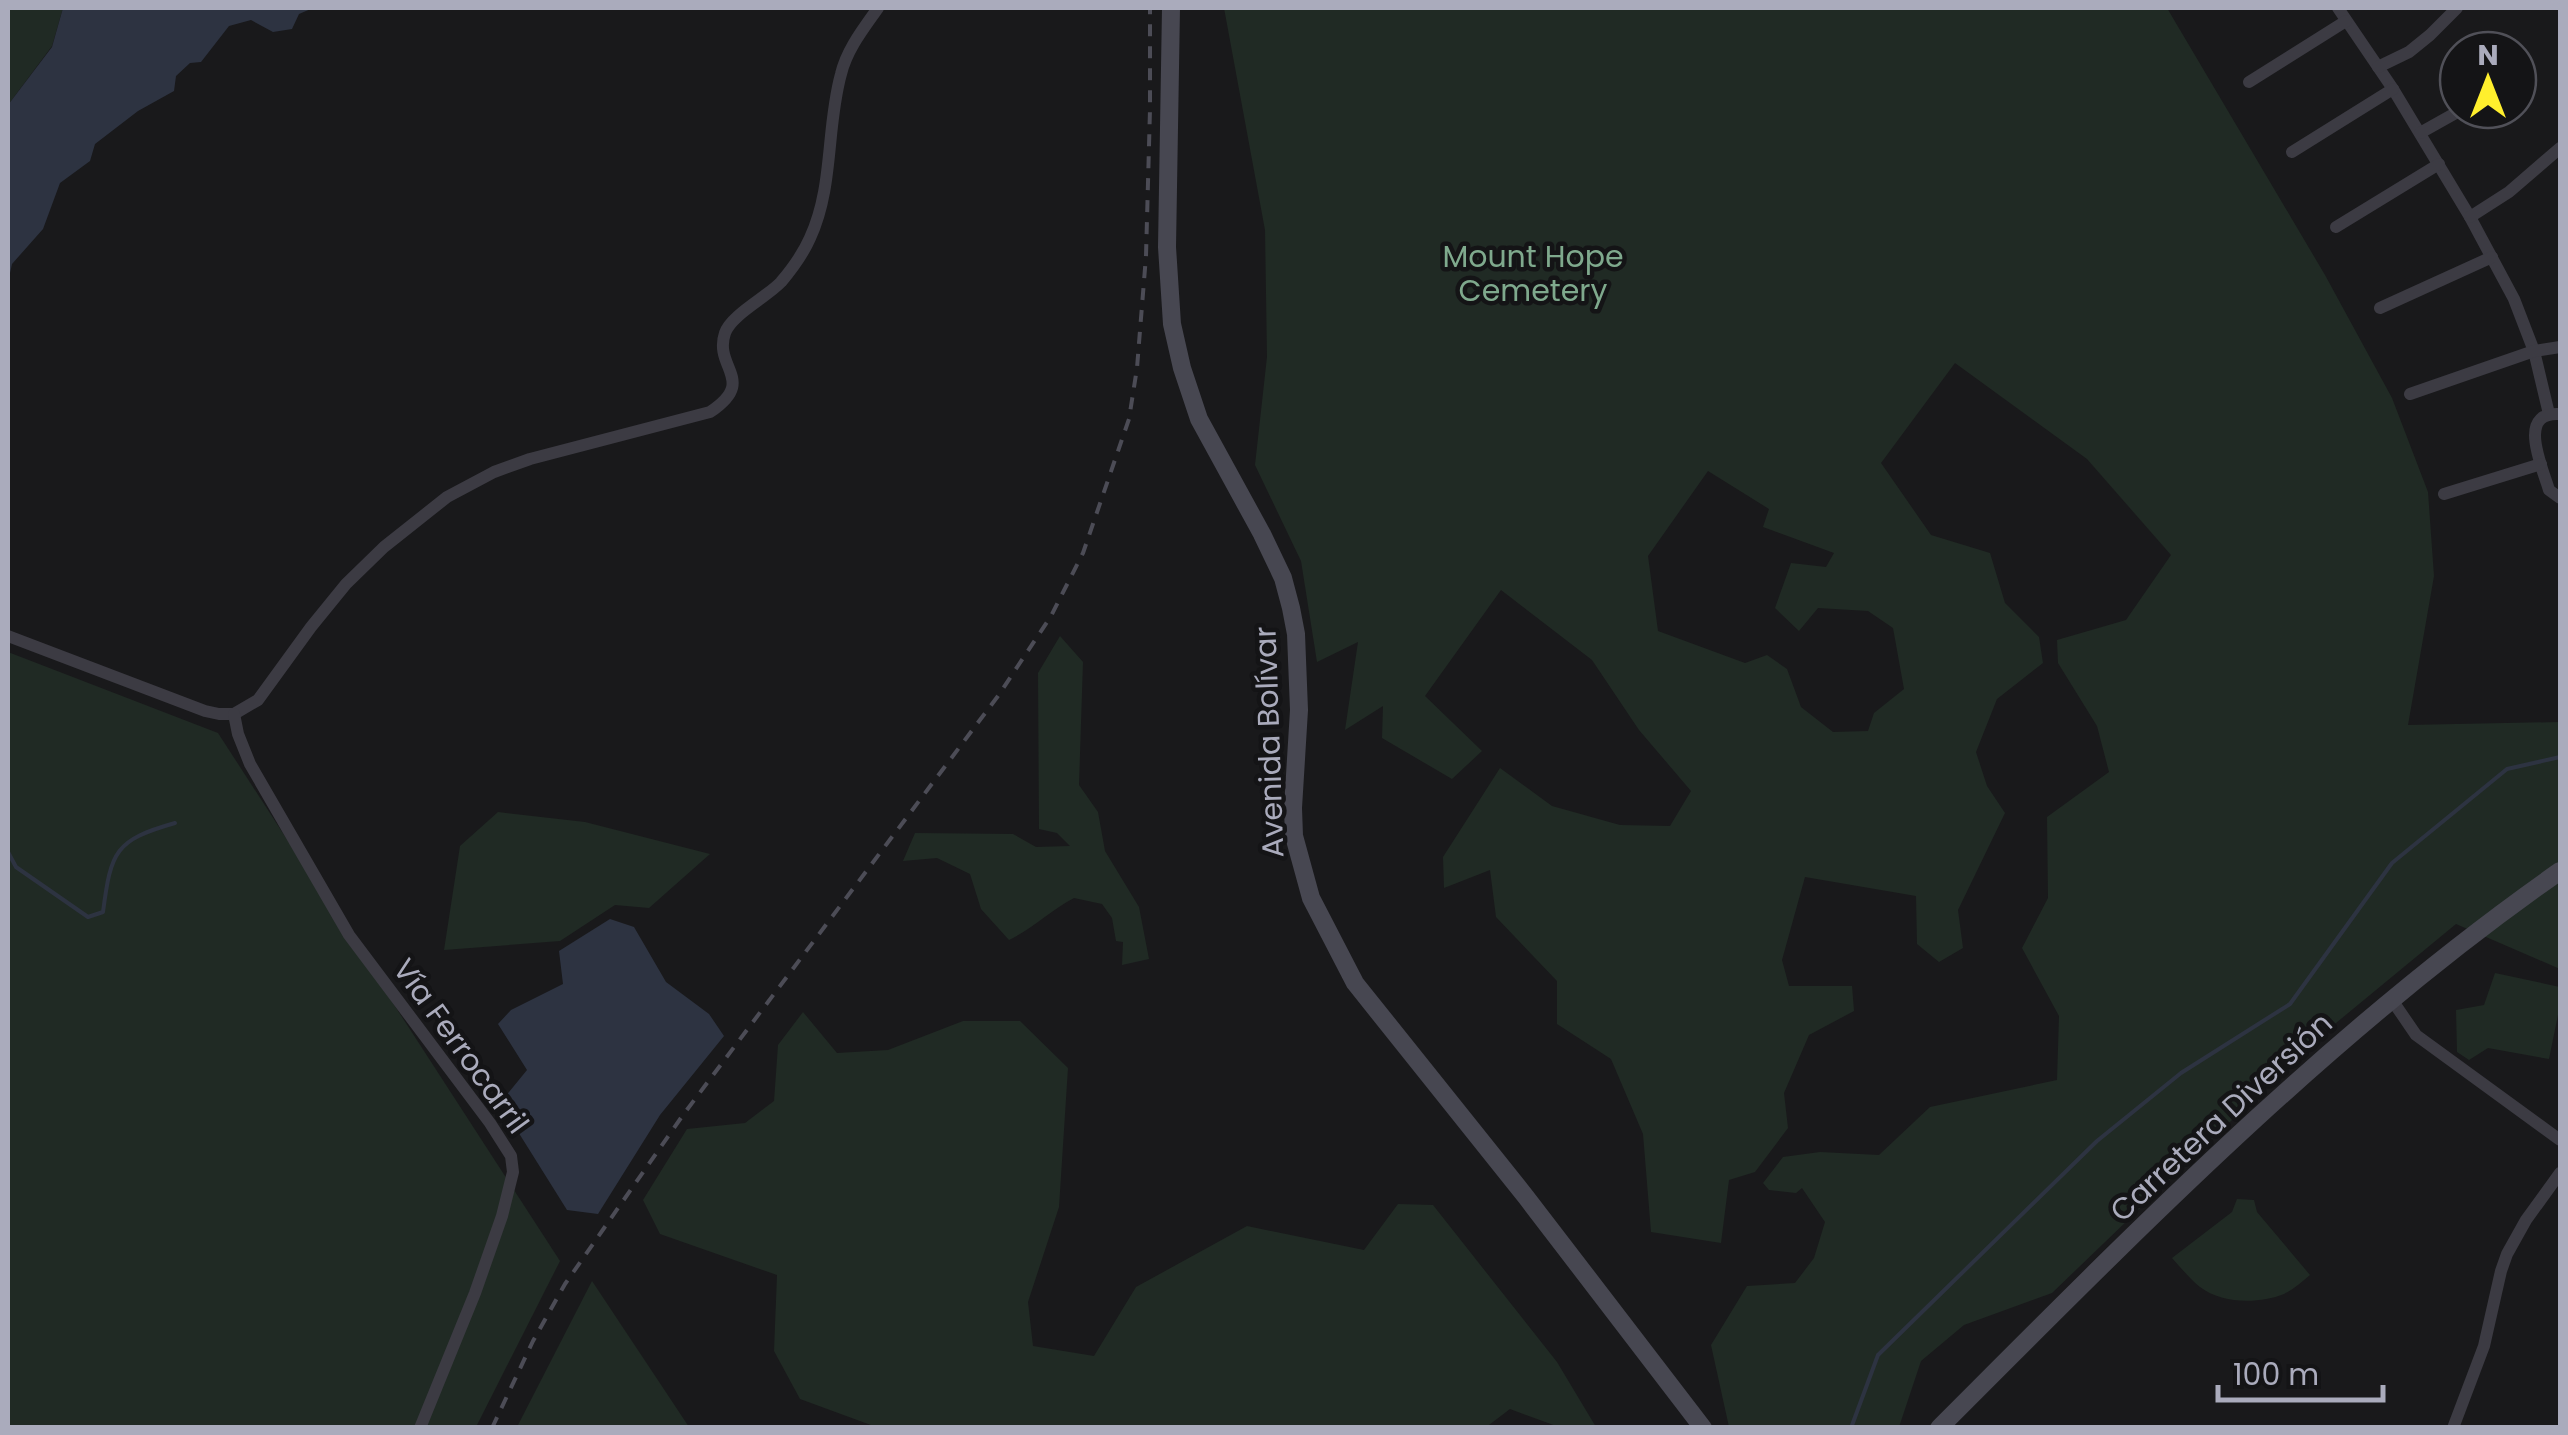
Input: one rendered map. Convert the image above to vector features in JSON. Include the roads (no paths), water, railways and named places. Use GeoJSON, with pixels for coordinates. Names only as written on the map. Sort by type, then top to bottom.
{"type":"FeatureCollection","features":[{"type":"Feature","properties":{"kind":"main road","name":"Avenida Bolívar"},"geometry":{"type":"LineString","coordinates":[[1171,8],[1167,248],[1172,324],[1199,419],[1283,578],[1296,634],[1299,694],[1294,836],[1310,898],[1355,982],[1703,1428]]}},
{"type":"Feature","properties":{"kind":"main road","name":"Carretera Diversión"},"geometry":{"type":"LineString","coordinates":[[1938,1428],[2266,1107],[2502,911],[2560,871]]}},
{"type":"Feature","properties":{"kind":"street"},"geometry":{"type":"LineString","coordinates":[[8,636],[205,711],[234,714],[258,700],[346,584],[384,547],[447,497],[494,472],[710,412],[726,402],[733,382],[723,352],[723,337],[729,324],[780,284],[811,237],[824,194],[841,71],[850,49],[878,8]]}},
{"type":"Feature","properties":{"kind":"street"},"geometry":{"type":"LineString","coordinates":[[2338,8],[2420,133],[2514,300],[2555,414],[2536,424],[2534,436],[2549,490],[2560,498]]}},
{"type":"Feature","properties":{"kind":"street"},"geometry":{"type":"LineString","coordinates":[[2378,67],[2410,52],[2457,8]]}},
{"type":"Feature","properties":{"kind":"street"},"geometry":{"type":"LineString","coordinates":[[2248,82],[2346,21]]}},
{"type":"Feature","properties":{"kind":"street"},"geometry":{"type":"LineString","coordinates":[[2292,152],[2393,89]]}},
{"type":"Feature","properties":{"kind":"street"},"geometry":{"type":"LineString","coordinates":[[2420,133],[2438,123]]}},
{"type":"Feature","properties":{"kind":"street"},"geometry":{"type":"LineString","coordinates":[[2470,217],[2509,192],[2560,148]]}},
{"type":"Feature","properties":{"kind":"street"},"geometry":{"type":"LineString","coordinates":[[2336,227],[2438,164]]}},
{"type":"Feature","properties":{"kind":"street"},"geometry":{"type":"LineString","coordinates":[[2380,308],[2492,257]]}},
{"type":"Feature","properties":{"kind":"street"},"geometry":{"type":"LineString","coordinates":[[2410,394],[2534,351],[2560,347]]}},
{"type":"Feature","properties":{"kind":"street"},"geometry":{"type":"LineString","coordinates":[[2444,494],[2541,464]]}},
{"type":"Feature","properties":{"kind":"street","name":"Vía Ferrocarril"},"geometry":{"type":"LineString","coordinates":[[234,714],[250,764],[349,935],[511,1156],[512,1172],[502,1216],[420,1428]]}},
{"type":"Feature","properties":{"kind":"street"},"geometry":{"type":"LineString","coordinates":[[2392,1000],[2416,1034],[2560,1140]]}},
{"type":"Feature","properties":{"kind":"street"},"geometry":{"type":"LineString","coordinates":[[2452,1428],[2484,1346],[2508,1254],[2526,1220],[2560,1173]]}},
{"type":"Feature","properties":{"kind":"water"},"geometry":{"type":"Polygon","coordinates":[[[63,8],[313,8],[299,14],[292,29],[273,32],[251,20],[229,26],[201,62],[190,63],[176,76],[174,91],[138,111],[95,144],[90,161],[60,183],[43,229],[12,264],[8,282],[8,105],[52,47],[63,8]]]}},
{"type":"Feature","properties":{"kind":"water"},"geometry":{"type":"Polygon","coordinates":[[[610,919],[634,927],[666,982],[709,1014],[724,1036],[660,1115],[598,1214],[567,1210],[500,1103],[527,1070],[498,1024],[511,1010],[563,984],[559,951],[610,919]]]}},
{"type":"Feature","properties":{"kind":"waterway"},"geometry":{"type":"LineString","coordinates":[[1851,1428],[1878,1355],[2097,1141],[2181,1073],[2290,1004],[2392,863],[2507,769],[2560,757]]}},
{"type":"Feature","properties":{"kind":"waterway"},"geometry":{"type":"LineString","coordinates":[[8,852],[16,867],[88,917],[103,912],[109,875],[120,851],[140,836],[175,823]]}},
{"type":"Feature","properties":{"kind":"railway"},"geometry":{"type":"LineString","coordinates":[[492,1428],[565,1284],[683,1115],[998,696],[1051,616],[1083,553],[1129,419],[1137,368],[1146,256],[1150,8]]}},
{"type":"Feature","properties":{"kind":"park label","name":"Mount Hope Cemetery"},"geometry":{"type":"Point","coordinates":[1533,273]}}]}
